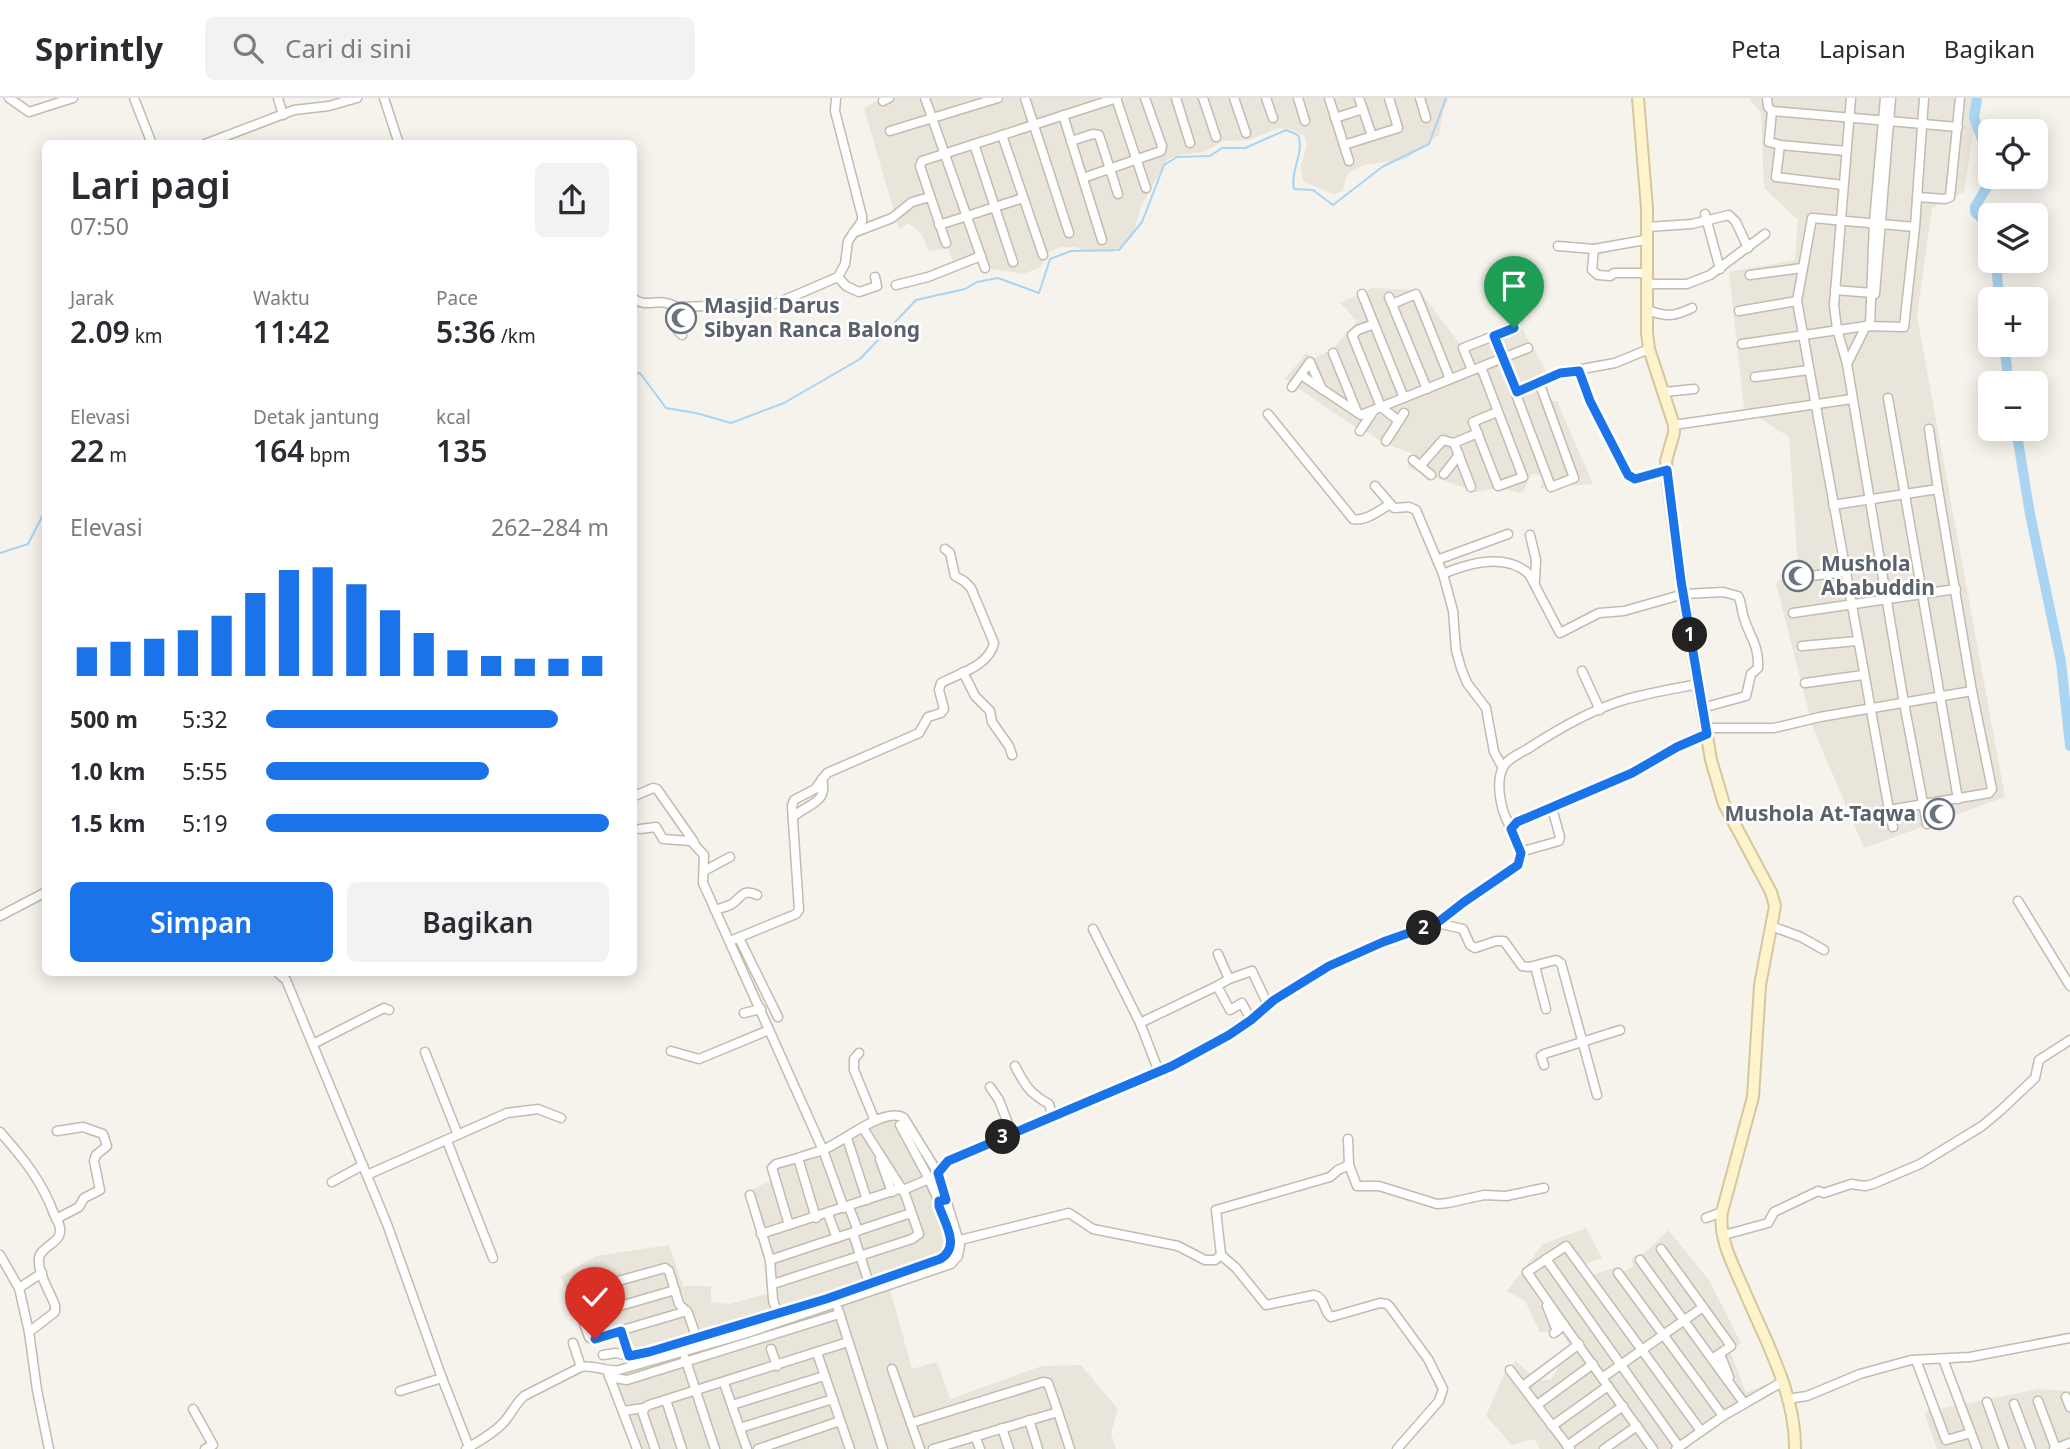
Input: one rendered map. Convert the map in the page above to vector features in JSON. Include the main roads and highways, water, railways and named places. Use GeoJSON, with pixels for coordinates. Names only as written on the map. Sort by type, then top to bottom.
{"type":"FeatureCollection","features":[{"type":"Feature","properties":{"kind":"waterway"},"geometry":{"type":"LineString","coordinates":[[637,374],[640,373],[666,408],[731,423],[784,403],[860,359],[916,300],[998,278],[1039,293],[1050,259],[1071,251],[1119,250],[1142,222],[1164,165],[1177,157],[1210,156],[1222,148],[1245,148],[1286,130],[1298,135],[1300,142],[1294,189],[1313,190],[1333,205],[1382,167],[1429,144],[1446,98]]}},
{"type":"Feature","properties":{"kind":"waterway"},"geometry":{"type":"LineString","coordinates":[[1977,98],[1974,118],[1986,149],[1988,185],[1975,207],[1978,215]]}},
{"type":"Feature","properties":{"kind":"waterway"},"geometry":{"type":"LineString","coordinates":[[1997,273],[1998,287]]}},
{"type":"Feature","properties":{"kind":"waterway"},"geometry":{"type":"LineString","coordinates":[[2006,357],[2007,371]]}},
{"type":"Feature","properties":{"kind":"waterway"},"geometry":{"type":"LineString","coordinates":[[2018,441],[2030,514],[2061,662],[2070,746]]}},
{"type":"Feature","properties":{"kind":"waterway"},"geometry":{"type":"LineString","coordinates":[[0,553],[28,544],[42,517]]}},
{"type":"Feature","properties":{"kind":"place","name":"Masjid Darus Sibyan Ranca Balong"},"geometry":{"type":"Point","coordinates":[681,318]}},
{"type":"Feature","properties":{"kind":"place","name":"Mushola Ababuddin"},"geometry":{"type":"Point","coordinates":[1798,576]}},
{"type":"Feature","properties":{"kind":"place","name":"Mushola At-Taqwa"},"geometry":{"type":"Point","coordinates":[1939,814]}}]}
